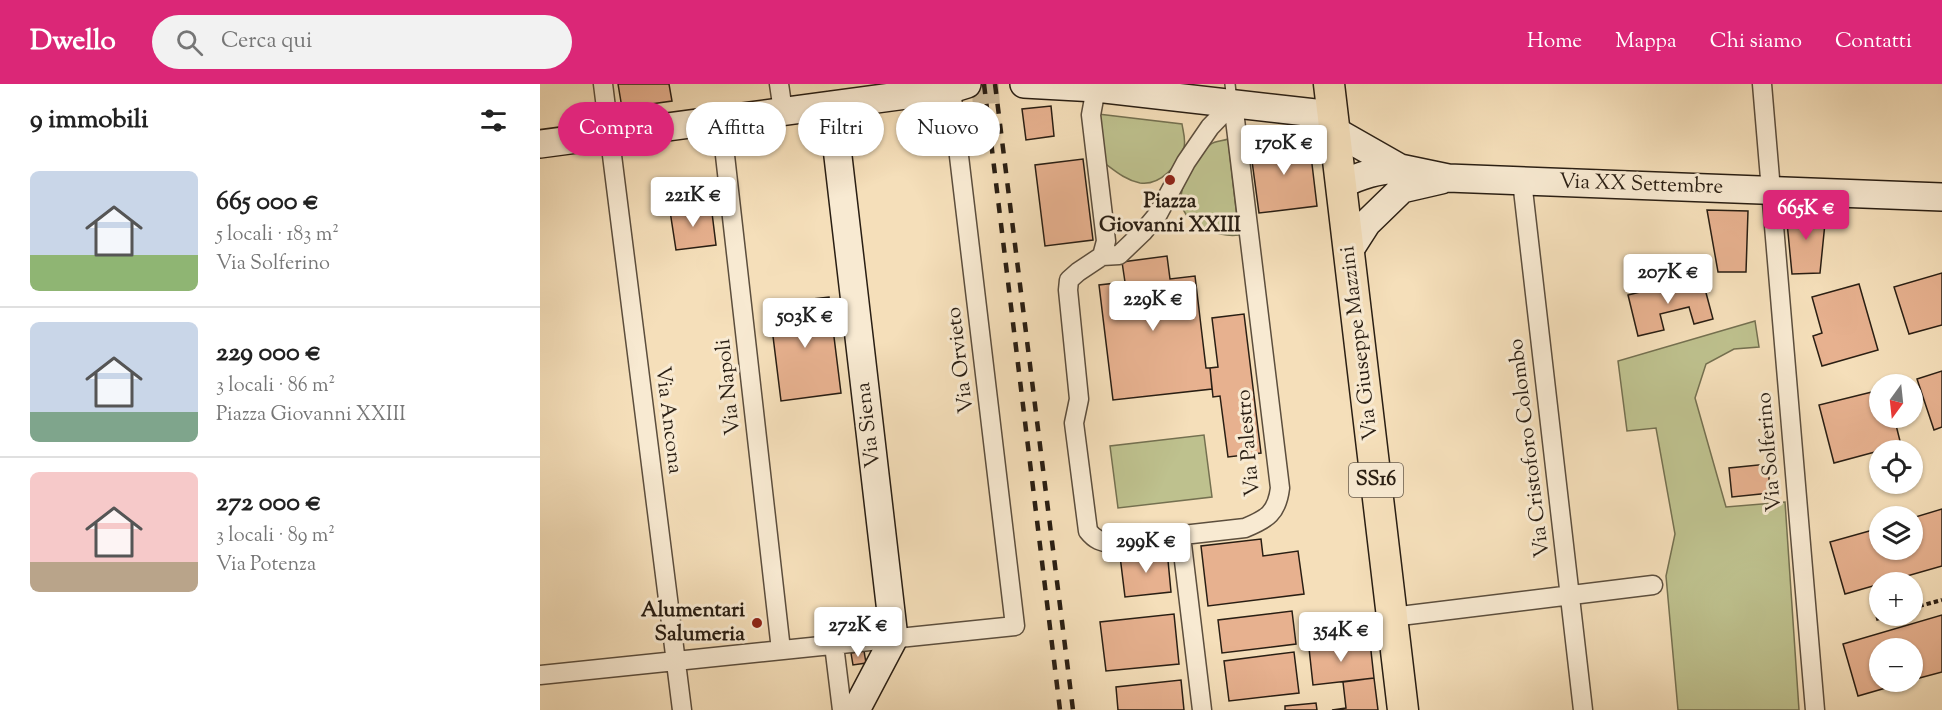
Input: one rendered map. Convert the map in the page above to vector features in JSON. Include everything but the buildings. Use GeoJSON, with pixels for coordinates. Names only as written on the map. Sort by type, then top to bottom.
{"type":"FeatureCollection","features":[{"type":"Feature","properties":{"kind":"main road","name":"Via Giuseppe Mazzini"},"geometry":{"type":"LineString","coordinates":[[1329,84],[1403,710]]}},
{"type":"Feature","properties":{"kind":"street","name":"Via Ancona"},"geometry":{"type":"LineString","coordinates":[[603,84],[605,102]]}},
{"type":"Feature","properties":{"kind":"street"},"geometry":{"type":"LineString","coordinates":[[779,84],[782,102]]}},
{"type":"Feature","properties":{"kind":"street","name":"Via Solferino"},"geometry":{"type":"LineString","coordinates":[[1762,84],[1815,710]]}},
{"type":"Feature","properties":{"kind":"street"},"geometry":{"type":"LineString","coordinates":[[1021,86],[1150,89],[1231,94],[1334,123],[1401,179],[1367,223],[1349,251]]}},
{"type":"Feature","properties":{"kind":"street"},"geometry":{"type":"LineString","coordinates":[[841,102],[876,91],[963,88]]}},
{"type":"Feature","properties":{"kind":"street","name":"Via Orvieto"},"geometry":{"type":"LineString","coordinates":[[894,638],[1015,626],[963,88]]}},
{"type":"Feature","properties":{"kind":"street"},"geometry":{"type":"LineString","coordinates":[[1096,88],[1091,115],[1106,240],[1102,256],[1119,255],[1158,214],[1186,162],[1231,94]]}},
{"type":"Feature","properties":{"kind":"street","name":"Via Palestro"},"geometry":{"type":"LineString","coordinates":[[1102,256],[1069,280],[1068,290],[1078,399],[1074,423],[1088,531],[1101,542],[1112,543],[1245,528],[1263,520],[1273,511],[1278,502],[1280,488],[1231,94]]}},
{"type":"Feature","properties":{"kind":"street"},"geometry":{"type":"LineString","coordinates":[[540,144],[558,142]]}},
{"type":"Feature","properties":{"kind":"street","name":"Via Ancona"},"geometry":{"type":"LineString","coordinates":[[612,156],[682,710]]}},
{"type":"Feature","properties":{"kind":"street","name":"Via Napoli"},"geometry":{"type":"LineString","coordinates":[[725,156],[781,650]]}},
{"type":"Feature","properties":{"kind":"street","name":"Via Siena"},"geometry":{"type":"LineString","coordinates":[[838,156],[894,638]]}},
{"type":"Feature","properties":{"kind":"street","name":"Via XX Settembre"},"geometry":{"type":"LineString","coordinates":[[1341,185],[1373,189],[1401,179],[1448,178],[1942,197]]}},
{"type":"Feature","properties":{"kind":"street","name":"Via Cristoforo Colombo"},"geometry":{"type":"LineString","coordinates":[[1522,181],[1583,710]]}},
{"type":"Feature","properties":{"kind":"street"},"geometry":{"type":"LineString","coordinates":[[1181,536],[1202,710]]}},
{"type":"Feature","properties":{"kind":"street"},"geometry":{"type":"LineString","coordinates":[[1392,617],[1653,585]]}},
{"type":"Feature","properties":{"kind":"street"},"geometry":{"type":"LineString","coordinates":[[540,675],[894,638]]}},
{"type":"Feature","properties":{"kind":"street"},"geometry":{"type":"LineString","coordinates":[[856,710],[894,638]]}},
{"type":"Feature","properties":{"kind":"street"},"geometry":{"type":"LineString","coordinates":[[834,645],[842,710]]}},
{"type":"Feature","properties":{"kind":"path"},"geometry":{"type":"LineString","coordinates":[[1923,606],[1942,600]]}},
{"type":"Feature","properties":{"kind":"green space"},"geometry":{"type":"Polygon","coordinates":[[[1098,114],[1182,124],[1185,141],[1178,161],[1168,173],[1155,181],[1140,183],[1129,180],[1103,162],[1098,114]]]}},
{"type":"Feature","properties":{"kind":"green space"},"geometry":{"type":"Polygon","coordinates":[[[1228,139],[1239,235],[1220,234],[1201,227],[1186,214],[1182,206],[1182,190],[1196,160],[1211,144],[1228,139]]]}},
{"type":"Feature","properties":{"kind":"green space"},"geometry":{"type":"Polygon","coordinates":[[[1755,321],[1759,347],[1734,349],[1706,364],[1695,398],[1726,507],[1785,502],[1799,710],[1678,710],[1666,576],[1675,534],[1656,428],[1627,431],[1618,361],[1755,321]]]}},
{"type":"Feature","properties":{"kind":"green space"},"geometry":{"type":"Polygon","coordinates":[[[1204,435],[1212,497],[1118,508],[1110,446],[1204,435]]]}},
{"type":"Feature","properties":{"kind":"tunnel"},"geometry":{"type":"LineString","coordinates":[[972,91],[1007,89]]}},
{"type":"Feature","properties":{"kind":"railway"},"geometry":{"type":"LineString","coordinates":[[984,84],[1060,710]]}},
{"type":"Feature","properties":{"kind":"railway"},"geometry":{"type":"LineString","coordinates":[[995,84],[1073,710]]}},
{"type":"Feature","properties":{"kind":"place","name":"Piazza Giovanni XXIII"},"geometry":{"type":"Point","coordinates":[1170,180]}},
{"type":"Feature","properties":{"kind":"place","name":"Alumentari Salumeria"},"geometry":{"type":"Point","coordinates":[757,623]}}]}
